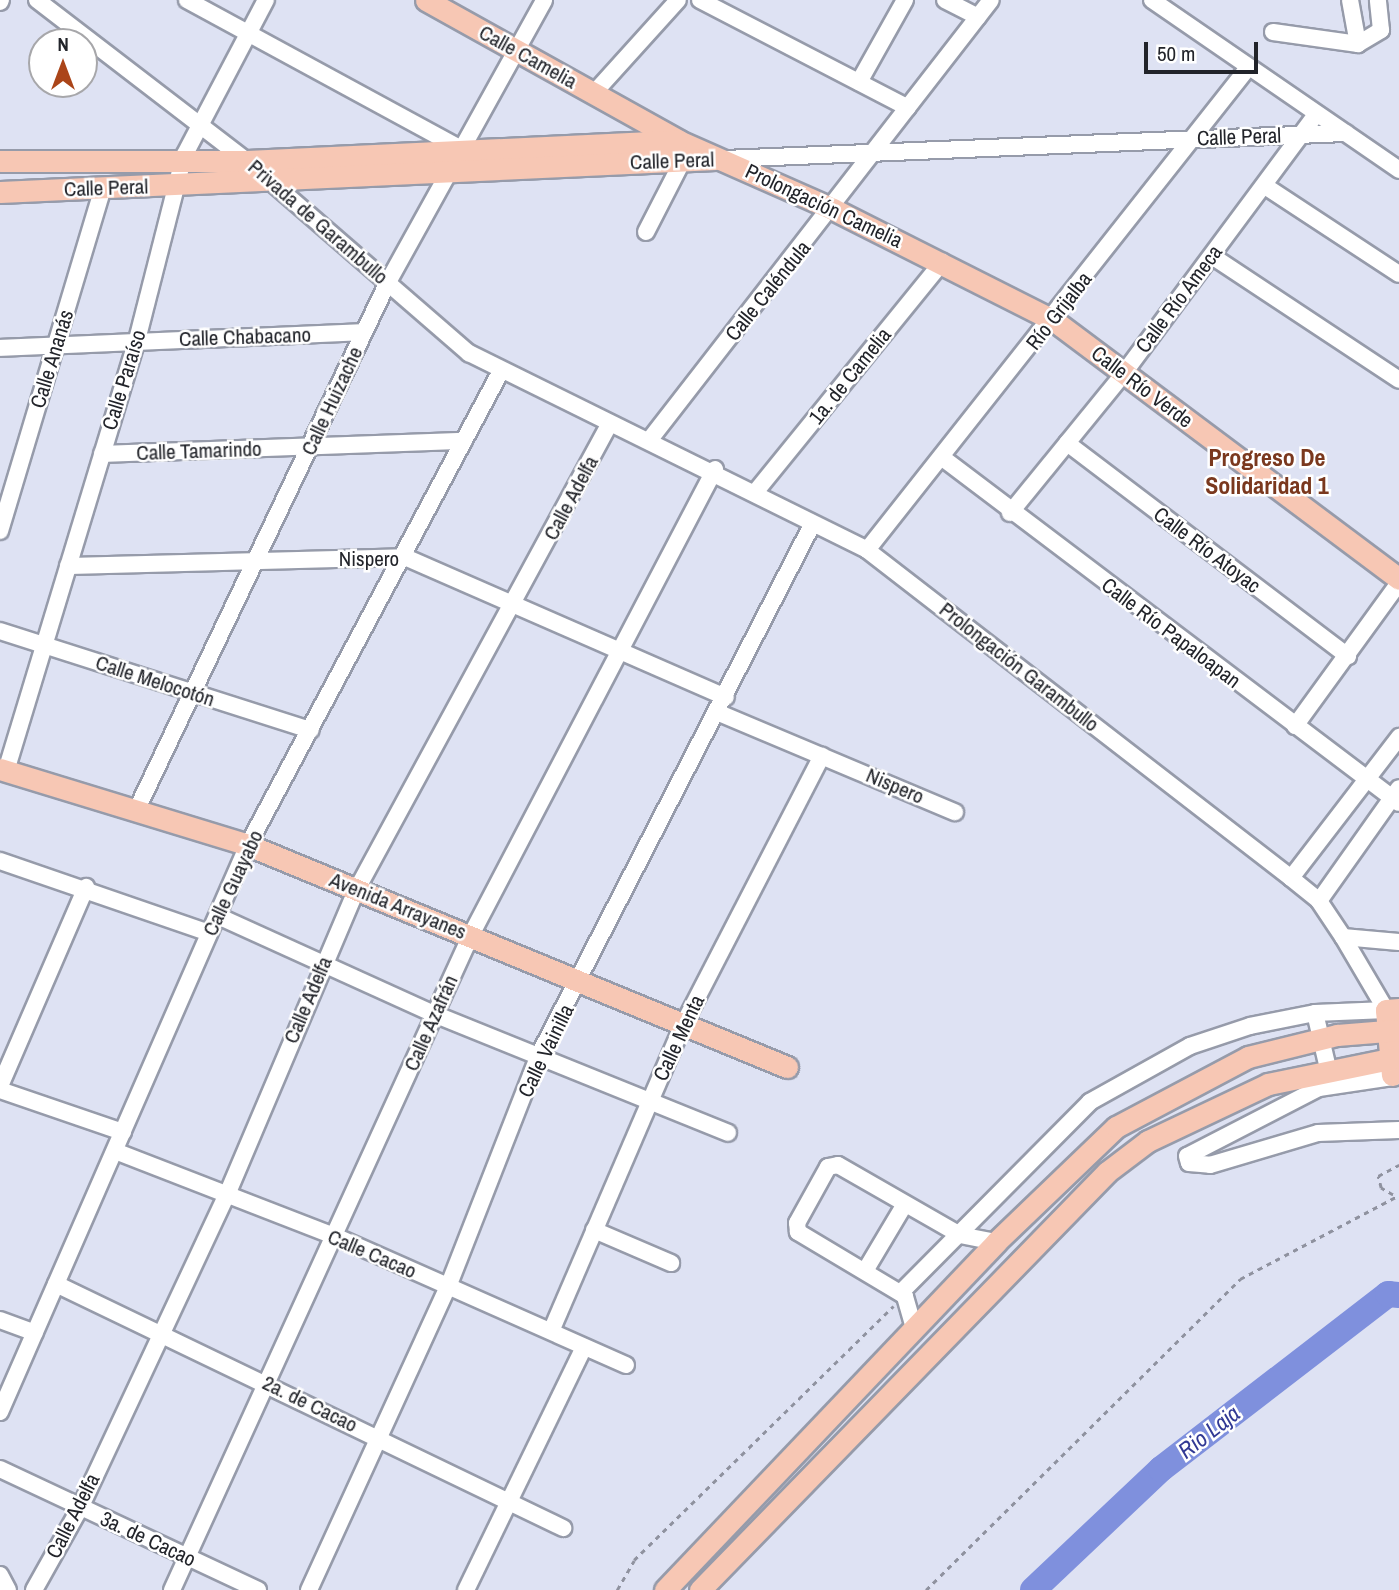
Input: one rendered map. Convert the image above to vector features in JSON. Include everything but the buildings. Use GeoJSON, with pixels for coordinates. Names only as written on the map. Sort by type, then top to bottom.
{"type":"FeatureCollection","features":[{"type":"Feature","properties":{"kind":"main road","name":"Calle Camelia"},"geometry":{"type":"LineString","coordinates":[[426,0],[594,93]]}},
{"type":"Feature","properties":{"kind":"main road"},"geometry":{"type":"LineString","coordinates":[[594,93],[682,151]]}},
{"type":"Feature","properties":{"kind":"main road","name":"Calle Peral"},"geometry":{"type":"LineString","coordinates":[[0,161],[184,156],[247,161],[460,148],[682,151],[723,159]]}},
{"type":"Feature","properties":{"kind":"main road","name":"Calle Peral"},"geometry":{"type":"LineString","coordinates":[[0,192],[452,172],[682,151]]}},
{"type":"Feature","properties":{"kind":"main road","name":"Prolongación Camelia"},"geometry":{"type":"LineString","coordinates":[[723,159],[942,262],[1053,320]]}},
{"type":"Feature","properties":{"kind":"main road","name":"Calle Río Verde"},"geometry":{"type":"LineString","coordinates":[[1053,320],[1399,581]]}},
{"type":"Feature","properties":{"kind":"main road","name":"Avenida Arrayanes"},"geometry":{"type":"LineString","coordinates":[[3,770],[248,845],[787,1067]]}},
{"type":"Feature","properties":{"kind":"main road"},"geometry":{"type":"LineString","coordinates":[[665,1590],[996,1242],[1116,1127],[1248,1057],[1393,1020],[1395,1066],[1330,1076],[1202,1111],[1107,1172],[700,1590]]}},
{"type":"Feature","properties":{"kind":"street","name":"Privada de Garambullo"},"geometry":{"type":"LineString","coordinates":[[37,0],[247,161],[469,353],[610,423]]}},
{"type":"Feature","properties":{"kind":"street"},"geometry":{"type":"LineString","coordinates":[[187,0],[247,36],[460,148]]}},
{"type":"Feature","properties":{"kind":"street","name":"Calle Paraíso"},"geometry":{"type":"LineString","coordinates":[[3,770],[44,646],[137,340],[184,156],[266,0]]}},
{"type":"Feature","properties":{"kind":"street","name":"Calle Huizache"},"geometry":{"type":"LineString","coordinates":[[136,811],[388,282],[452,172],[460,148],[544,0]]}},
{"type":"Feature","properties":{"kind":"street"},"geometry":{"type":"LineString","coordinates":[[594,93],[678,0]]}},
{"type":"Feature","properties":{"kind":"street"},"geometry":{"type":"LineString","coordinates":[[700,0],[908,108]]}},
{"type":"Feature","properties":{"kind":"street"},"geometry":{"type":"LineString","coordinates":[[859,82],[905,0]]}},
{"type":"Feature","properties":{"kind":"street"},"geometry":{"type":"LineString","coordinates":[[945,0],[978,17]]}},
{"type":"Feature","properties":{"kind":"street","name":"Calle Caléndula"},"geometry":{"type":"LineString","coordinates":[[650,438],[833,209],[870,152],[908,108],[991,0]]}},
{"type":"Feature","properties":{"kind":"street"},"geometry":{"type":"LineString","coordinates":[[1152,0],[1247,69],[1399,170]]}},
{"type":"Feature","properties":{"kind":"street"},"geometry":{"type":"LineString","coordinates":[[1350,0],[1358,44]]}},
{"type":"Feature","properties":{"kind":"street"},"geometry":{"type":"LineString","coordinates":[[1273,32],[1358,44],[1381,30],[1378,0]]}},
{"type":"Feature","properties":{"kind":"street","name":"Río Grijalba"},"geometry":{"type":"LineString","coordinates":[[867,550],[944,459],[1247,69]]}},
{"type":"Feature","properties":{"kind":"street","name":"Calle Río Ameca"},"geometry":{"type":"LineString","coordinates":[[1010,513],[1124,373],[1304,135],[1316,114]]}},
{"type":"Feature","properties":{"kind":"street","name":"Calle Peral"},"geometry":{"type":"LineString","coordinates":[[723,159],[1345,133]]}},
{"type":"Feature","properties":{"kind":"street"},"geometry":{"type":"LineString","coordinates":[[646,232],[682,151]]}},
{"type":"Feature","properties":{"kind":"street"},"geometry":{"type":"LineString","coordinates":[[1265,186],[1399,274]]}},
{"type":"Feature","properties":{"kind":"street","name":"Calle Ananás"},"geometry":{"type":"LineString","coordinates":[[0,531],[103,188]]}},
{"type":"Feature","properties":{"kind":"street"},"geometry":{"type":"LineString","coordinates":[[1212,256],[1399,380]]}},
{"type":"Feature","properties":{"kind":"street","name":"1a. de Camelia"},"geometry":{"type":"LineString","coordinates":[[757,490],[942,262]]}},
{"type":"Feature","properties":{"kind":"street","name":"Calle Chabacano"},"geometry":{"type":"LineString","coordinates":[[0,348],[364,332]]}},
{"type":"Feature","properties":{"kind":"street","name":"Calle Guayabo"},"geometry":{"type":"LineString","coordinates":[[0,1412],[248,845],[405,557],[501,371]]}},
{"type":"Feature","properties":{"kind":"street","name":"Prolongación Garambullo"},"geometry":{"type":"LineString","coordinates":[[610,423],[650,438],[715,469],[757,490],[812,525],[867,550],[1319,901],[1393,1020]]}},
{"type":"Feature","properties":{"kind":"street","name":"Calle Adelfa"},"geometry":{"type":"LineString","coordinates":[[34,1590],[80,1508],[226,1197],[322,965],[357,889],[514,607],[610,423]]}},
{"type":"Feature","properties":{"kind":"street","name":"Calle Tamarindo"},"geometry":{"type":"LineString","coordinates":[[102,454],[464,441]]}},
{"type":"Feature","properties":{"kind":"street","name":"Calle Río Atoyac"},"geometry":{"type":"LineString","coordinates":[[1067,443],[1348,656]]}},
{"type":"Feature","properties":{"kind":"street","name":"Calle Río Papaloapan"},"geometry":{"type":"LineString","coordinates":[[944,459],[1010,513],[1368,781],[1397,797]]}},
{"type":"Feature","properties":{"kind":"street","name":"Calle Azafrán"},"geometry":{"type":"LineString","coordinates":[[172,1590],[337,1237],[471,935],[614,653],[715,469]]}},
{"type":"Feature","properties":{"kind":"street","name":"Calle Vainilla"},"geometry":{"type":"LineString","coordinates":[[309,1590],[382,1438],[447,1287],[539,1055],[582,982],[812,525]]}},
{"type":"Feature","properties":{"kind":"street","name":"Nispero"},"geometry":{"type":"LineString","coordinates":[[68,566],[405,557],[614,653],[726,697]]}},
{"type":"Feature","properties":{"kind":"street"},"geometry":{"type":"LineString","coordinates":[[1295,726],[1348,656],[1399,581]]}},
{"type":"Feature","properties":{"kind":"street","name":"Calle Melocotón"},"geometry":{"type":"LineString","coordinates":[[0,631],[311,730]]}},
{"type":"Feature","properties":{"kind":"street","name":"Nispero"},"geometry":{"type":"LineString","coordinates":[[719,713],[955,812]]}},
{"type":"Feature","properties":{"kind":"street"},"geometry":{"type":"LineString","coordinates":[[1291,878],[1368,781],[1399,737]]}},
{"type":"Feature","properties":{"kind":"street","name":"Calle Menta"},"geometry":{"type":"LineString","coordinates":[[552,1329],[683,1025],[822,756]]}},
{"type":"Feature","properties":{"kind":"street"},"geometry":{"type":"LineString","coordinates":[[1319,901],[1397,797]]}},
{"type":"Feature","properties":{"kind":"street"},"geometry":{"type":"LineString","coordinates":[[0,861],[86,887],[209,933]]}},
{"type":"Feature","properties":{"kind":"street"},"geometry":{"type":"LineString","coordinates":[[86,887],[0,1088],[123,1132]]}},
{"type":"Feature","properties":{"kind":"street"},"geometry":{"type":"LineString","coordinates":[[218,916],[434,1014],[729,1133]]}},
{"type":"Feature","properties":{"kind":"street"},"geometry":{"type":"LineString","coordinates":[[1343,937],[1399,942]]}},
{"type":"Feature","properties":{"kind":"street"},"geometry":{"type":"LineString","coordinates":[[1315,1013],[1330,1076],[1189,1150],[1189,1163],[1210,1165],[1318,1133],[1399,1130]]}},
{"type":"Feature","properties":{"kind":"street"},"geometry":{"type":"LineString","coordinates":[[900,1293],[1090,1102],[1190,1046],[1315,1013],[1393,1020]]}},
{"type":"Feature","properties":{"kind":"street","name":"Calle Cacao"},"geometry":{"type":"LineString","coordinates":[[115,1151],[226,1197],[337,1237],[447,1287],[552,1329],[584,1347],[626,1365]]}},
{"type":"Feature","properties":{"kind":"street"},"geometry":{"type":"LineString","coordinates":[[914,1328],[900,1293],[798,1232],[797,1223],[828,1167],[838,1165],[960,1235],[996,1242]]}},
{"type":"Feature","properties":{"kind":"street"},"geometry":{"type":"LineString","coordinates":[[865,1271],[905,1204]]}},
{"type":"Feature","properties":{"kind":"street"},"geometry":{"type":"LineString","coordinates":[[594,1230],[671,1263]]}},
{"type":"Feature","properties":{"kind":"street","name":"2a. de Cacao"},"geometry":{"type":"LineString","coordinates":[[56,1284],[511,1497],[563,1528]]}},
{"type":"Feature","properties":{"kind":"street"},"geometry":{"type":"LineString","coordinates":[[0,1320],[35,1333]]}},
{"type":"Feature","properties":{"kind":"street"},"geometry":{"type":"LineString","coordinates":[[466,1590],[584,1347]]}},
{"type":"Feature","properties":{"kind":"street","name":"3a. de Cacao"},"geometry":{"type":"LineString","coordinates":[[0,1469],[258,1590]]}},
{"type":"Feature","properties":{"kind":"street"},"geometry":{"type":"LineString","coordinates":[[0,1575],[8,1590]]}},
{"type":"Feature","properties":{"kind":"path"},"geometry":{"type":"LineString","coordinates":[[1397,1196],[1381,1188],[1378,1176],[1399,1165]]}},
{"type":"Feature","properties":{"kind":"path"},"geometry":{"type":"LineString","coordinates":[[926,1590],[1240,1279],[1397,1196]]}},
{"type":"Feature","properties":{"kind":"waterway","name":"Rio Laja"},"geometry":{"type":"LineString","coordinates":[[1033,1590],[1161,1469],[1388,1294],[1399,1295]]}},
{"type":"Feature","properties":{"kind":"district","name":"Progreso De Solidaridad 1"},"geometry":{"type":"Point","coordinates":[1267,472]}}]}
